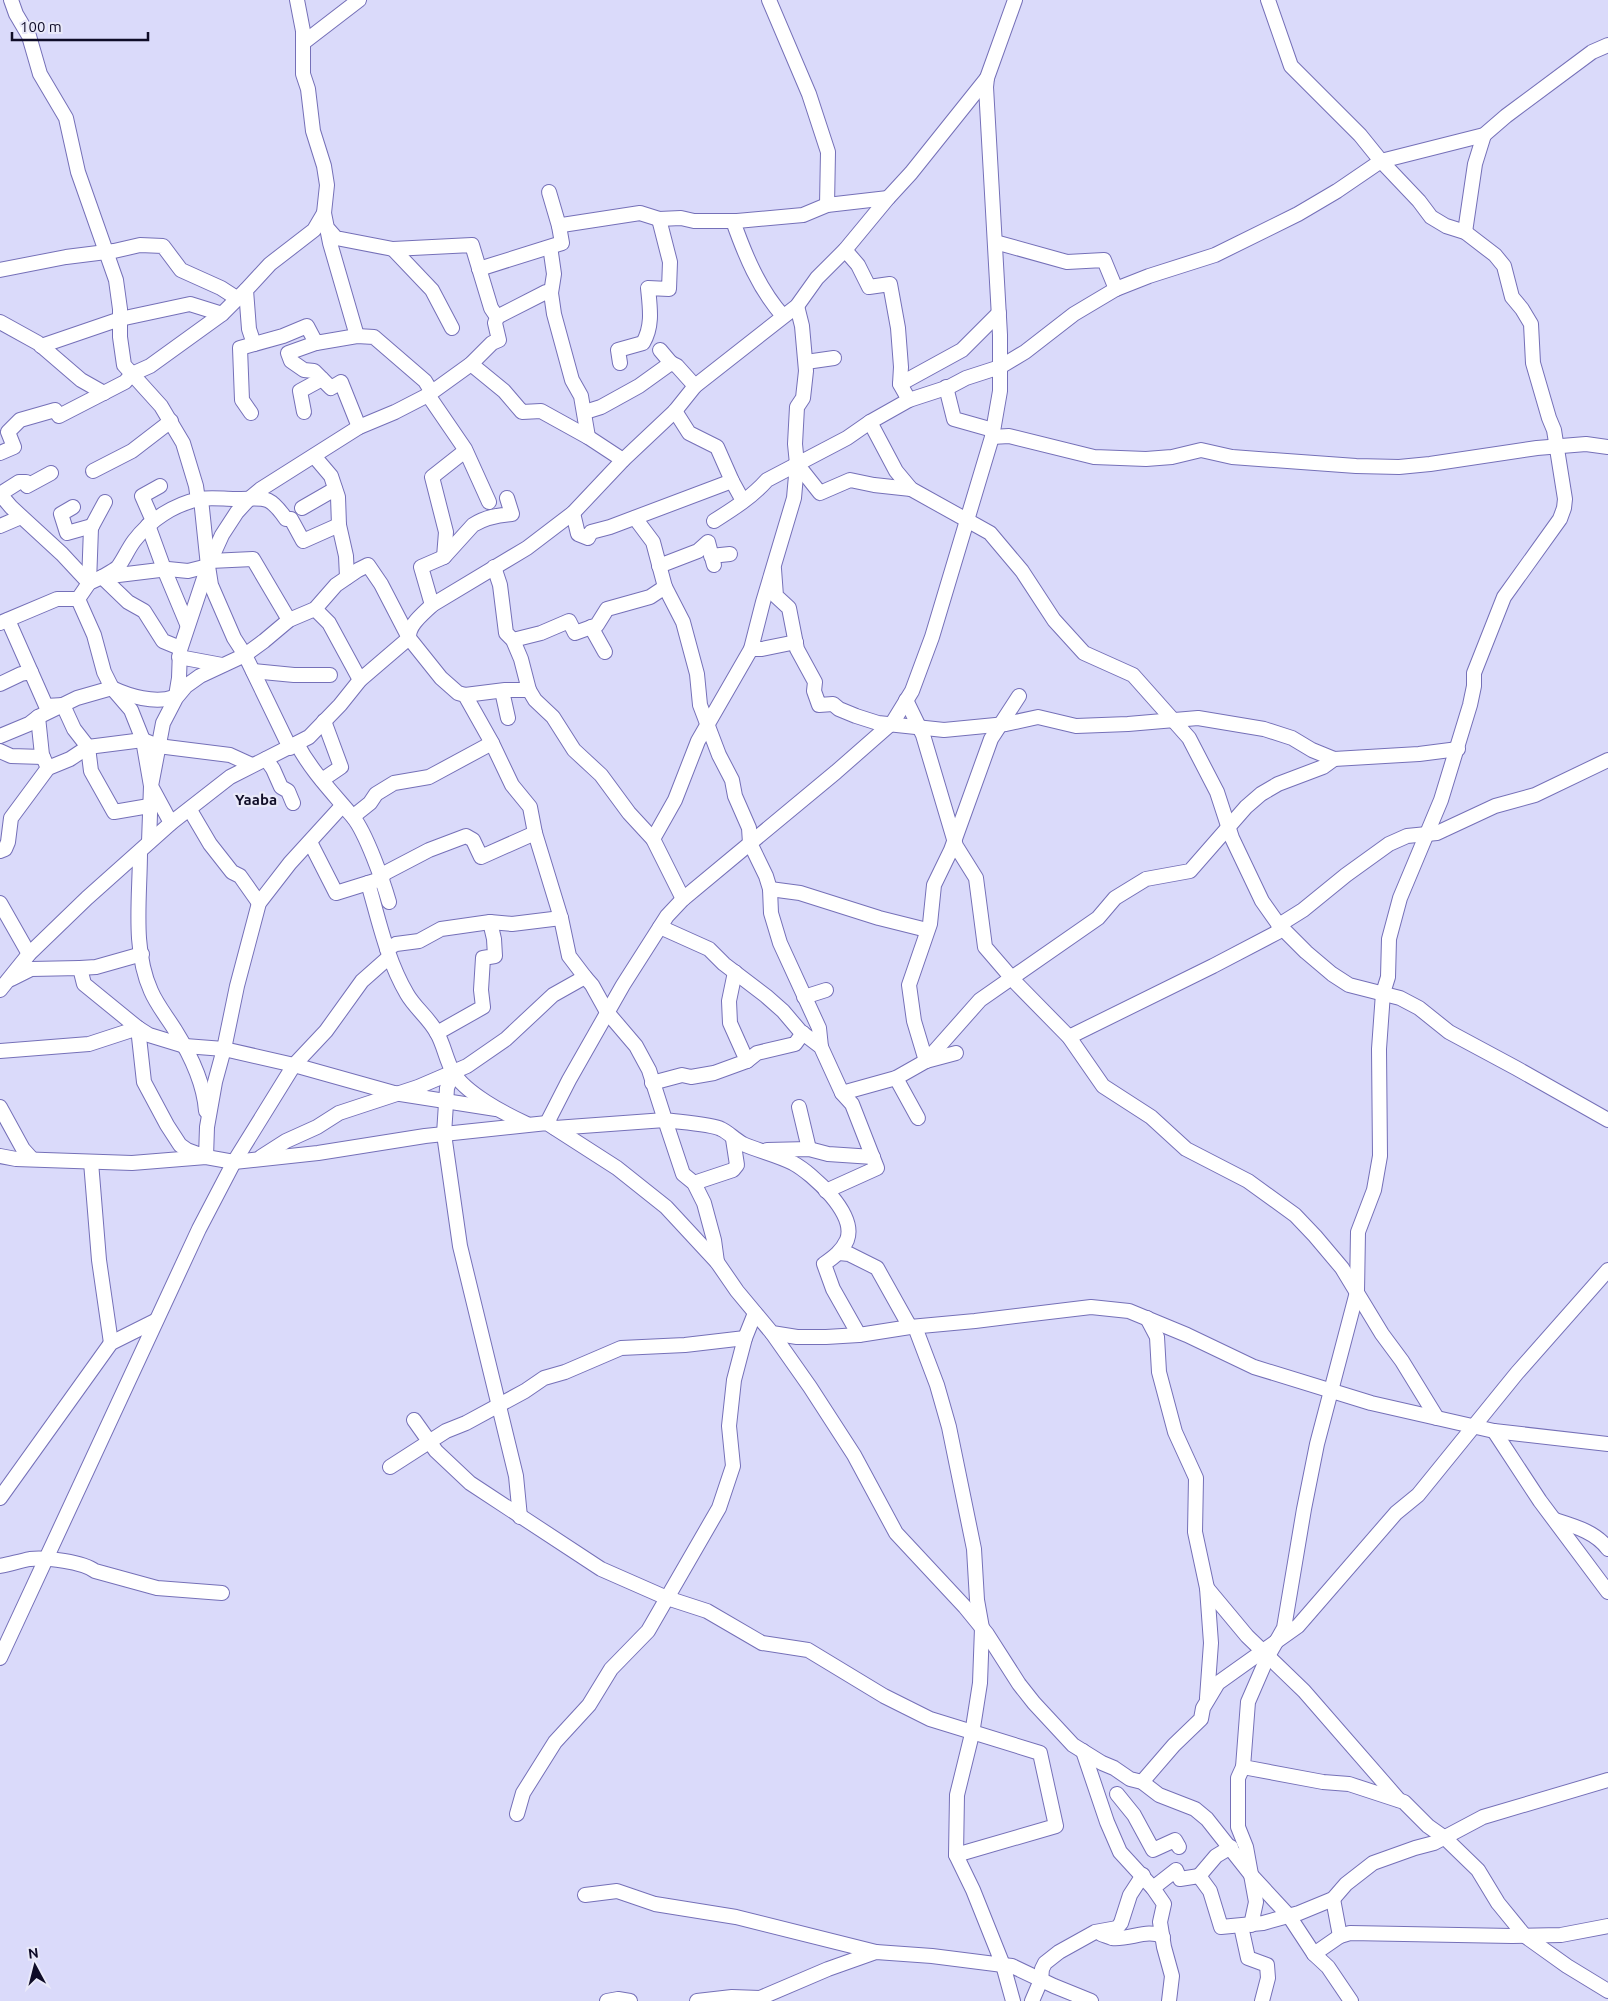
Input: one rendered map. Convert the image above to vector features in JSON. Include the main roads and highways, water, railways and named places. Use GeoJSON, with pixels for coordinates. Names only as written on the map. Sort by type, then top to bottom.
{"type":"FeatureCollection","features":[{"type":"Feature","properties":{"kind":"district","name":"Yaaba"},"geometry":{"type":"Point","coordinates":[256,799]}}]}
